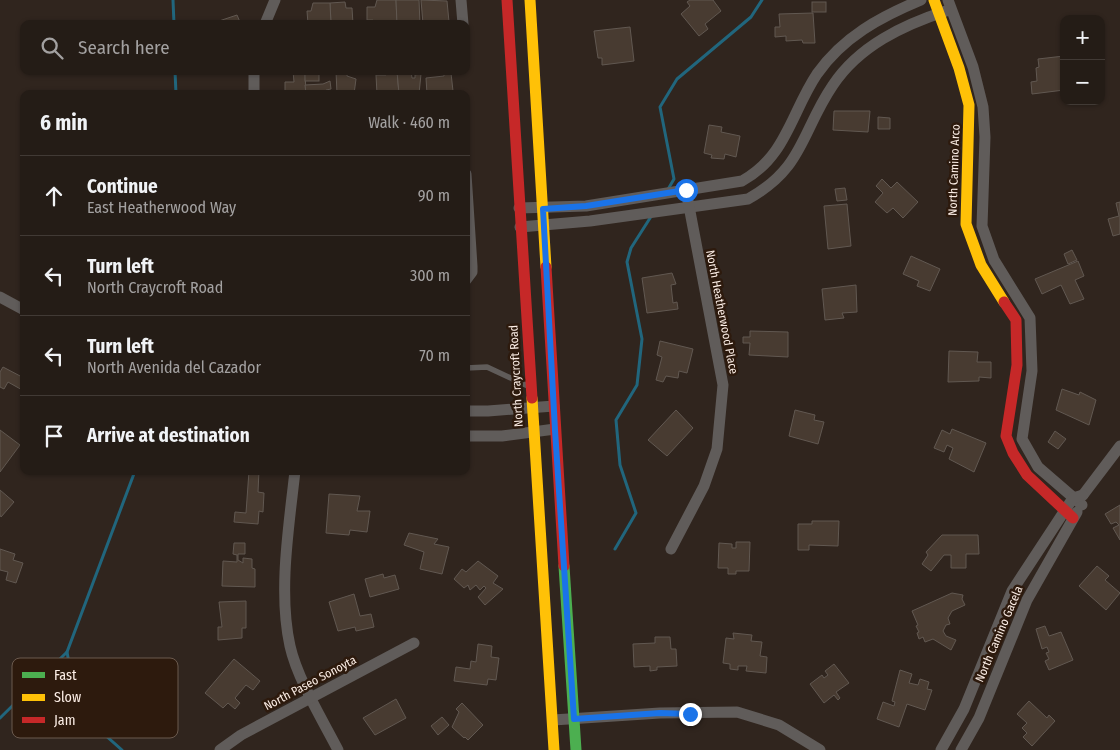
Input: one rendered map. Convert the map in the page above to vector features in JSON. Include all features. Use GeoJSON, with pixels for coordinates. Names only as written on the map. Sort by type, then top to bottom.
{"type":"FeatureCollection","features":[{"type":"Feature","properties":{"kind":"main road","name":"North Craycroft Road"},"geometry":{"type":"LineString","coordinates":[[507,0],[554,750]]}},
{"type":"Feature","properties":{"kind":"main road"},"geometry":{"type":"LineString","coordinates":[[530,0],[576,750]]}},
{"type":"Feature","properties":{"kind":"main road","name":"North Camino Arco"},"geometry":{"type":"LineString","coordinates":[[934,0],[959,68],[969,105],[970,132],[966,224],[981,265],[1016,320],[1017,365],[1006,436],[1013,453],[1027,475],[1069,515]]}},
{"type":"Feature","properties":{"kind":"street"},"geometry":{"type":"LineString","coordinates":[[267,20],[275,0]]}},
{"type":"Feature","properties":{"kind":"street"},"geometry":{"type":"LineString","coordinates":[[461,0],[463,20]]}},
{"type":"Feature","properties":{"kind":"street"},"geometry":{"type":"LineString","coordinates":[[519,208],[543,209],[586,206],[742,181],[756,173],[773,157],[817,75],[836,51],[861,29],[892,12],[920,0]]}},
{"type":"Feature","properties":{"kind":"street"},"geometry":{"type":"LineString","coordinates":[[520,227],[590,221],[748,199],[767,189],[788,169],[833,86],[850,65],[872,45],[901,29],[938,13],[950,5],[973,67],[983,107],[985,137],[982,226],[994,260],[1030,318],[1032,372],[1022,439],[1038,468],[1079,499]]}},
{"type":"Feature","properties":{"kind":"street"},"geometry":{"type":"LineString","coordinates":[[254,75],[254,90]]}},
{"type":"Feature","properties":{"kind":"street","name":"North Heatherwood Place"},"geometry":{"type":"LineString","coordinates":[[671,549],[704,486],[717,448],[723,385],[692,232],[690,207],[686,190]]}},
{"type":"Feature","properties":{"kind":"street"},"geometry":{"type":"LineString","coordinates":[[470,235],[472,266],[470,275]]}},
{"type":"Feature","properties":{"kind":"street"},"geometry":{"type":"LineString","coordinates":[[0,297],[20,308]]}},
{"type":"Feature","properties":{"kind":"street"},"geometry":{"type":"LineString","coordinates":[[470,410],[488,411],[554,406]]}},
{"type":"Feature","properties":{"kind":"street"},"geometry":{"type":"LineString","coordinates":[[470,436],[502,436],[555,430]]}},
{"type":"Feature","properties":{"kind":"street"},"geometry":{"type":"LineString","coordinates":[[1069,515],[1120,446]]}},
{"type":"Feature","properties":{"kind":"street"},"geometry":{"type":"LineString","coordinates":[[295,475],[284,582],[290,646],[311,699],[338,750]]}},
{"type":"Feature","properties":{"kind":"street","name":"North Camino Gacela"},"geometry":{"type":"LineString","coordinates":[[941,750],[964,709],[1012,591],[1069,515]]}},
{"type":"Feature","properties":{"kind":"street","name":"North Camino Gacela"},"geometry":{"type":"LineString","coordinates":[[961,750],[979,718],[1027,600],[1069,515]]}},
{"type":"Feature","properties":{"kind":"street","name":"North Paseo Sonoyta"},"geometry":{"type":"LineString","coordinates":[[220,750],[241,735],[414,643]]}},
{"type":"Feature","properties":{"kind":"street"},"geometry":{"type":"LineString","coordinates":[[983,662],[997,674]]}},
{"type":"Feature","properties":{"kind":"street"},"geometry":{"type":"LineString","coordinates":[[553,720],[660,713],[737,712],[779,725],[820,750]]}},
{"type":"Feature","properties":{"kind":"lane"},"geometry":{"type":"LineString","coordinates":[[470,368],[487,367],[531,388]]}},
{"type":"Feature","properties":{"kind":"building"},"geometry":{"type":"Polygon","coordinates":[[[377,0],[396,0],[397,20],[367,20],[367,7],[375,7],[377,0]]]}},
{"type":"Feature","properties":{"kind":"building"},"geometry":{"type":"Polygon","coordinates":[[[396,0],[419,0],[420,20],[397,20],[396,0]]]}},
{"type":"Feature","properties":{"kind":"building"},"geometry":{"type":"Polygon","coordinates":[[[421,0],[447,1],[449,20],[423,20],[421,0]]]}},
{"type":"Feature","properties":{"kind":"building"},"geometry":{"type":"Polygon","coordinates":[[[690,0],[713,0],[721,11],[705,24],[708,29],[699,36],[681,14],[690,6],[687,2],[690,0]]]}},
{"type":"Feature","properties":{"kind":"building"},"geometry":{"type":"Polygon","coordinates":[[[345,2],[346,8],[352,8],[353,20],[331,20],[330,3],[345,2]]]}},
{"type":"Feature","properties":{"kind":"building"},"geometry":{"type":"Polygon","coordinates":[[[812,2],[826,2],[826,12],[812,12],[812,2]]]}},
{"type":"Feature","properties":{"kind":"building"},"geometry":{"type":"Polygon","coordinates":[[[313,3],[330,3],[331,20],[308,20],[307,11],[311,11],[313,3]]]}},
{"type":"Feature","properties":{"kind":"building"},"geometry":{"type":"Polygon","coordinates":[[[813,13],[815,43],[803,43],[802,40],[786,41],[786,36],[775,37],[775,27],[780,27],[779,14],[813,13]]]}},
{"type":"Feature","properties":{"kind":"building"},"geometry":{"type":"Polygon","coordinates":[[[237,15],[239,20],[222,20],[237,15]]]}},
{"type":"Feature","properties":{"kind":"building"},"geometry":{"type":"Polygon","coordinates":[[[630,27],[634,61],[602,65],[602,58],[598,58],[594,31],[630,27]]]}},
{"type":"Feature","properties":{"kind":"building"},"geometry":{"type":"Polygon","coordinates":[[[1060,56],[1060,90],[1032,94],[1031,82],[1037,81],[1036,68],[1039,67],[1038,59],[1060,56]]]}},
{"type":"Feature","properties":{"kind":"building"},"geometry":{"type":"Polygon","coordinates":[[[293,75],[305,75],[306,90],[285,90],[285,82],[294,82],[293,75]]]}},
{"type":"Feature","properties":{"kind":"building"},"geometry":{"type":"Polygon","coordinates":[[[305,75],[319,75],[319,81],[305,81],[305,75]]]}},
{"type":"Feature","properties":{"kind":"building"},"geometry":{"type":"Polygon","coordinates":[[[336,75],[347,75],[356,79],[355,90],[337,90],[336,75]]]}},
{"type":"Feature","properties":{"kind":"building"},"geometry":{"type":"Polygon","coordinates":[[[376,75],[397,75],[399,90],[377,90],[376,75]]]}},
{"type":"Feature","properties":{"kind":"building"},"geometry":{"type":"Polygon","coordinates":[[[397,75],[412,75],[412,78],[415,78],[415,75],[421,75],[419,90],[399,90],[397,75]]]}},
{"type":"Feature","properties":{"kind":"building"},"geometry":{"type":"Polygon","coordinates":[[[451,75],[453,90],[427,90],[426,78],[451,75]]]}},
{"type":"Feature","properties":{"kind":"building"},"geometry":{"type":"Polygon","coordinates":[[[330,81],[331,89],[306,90],[305,85],[323,84],[330,81]]]}},
{"type":"Feature","properties":{"kind":"building"},"geometry":{"type":"Polygon","coordinates":[[[834,111],[870,111],[868,132],[833,130],[834,111]]]}},
{"type":"Feature","properties":{"kind":"building"},"geometry":{"type":"Polygon","coordinates":[[[878,117],[890,118],[890,129],[878,129],[878,117]]]}},
{"type":"Feature","properties":{"kind":"building"},"geometry":{"type":"Polygon","coordinates":[[[709,125],[722,127],[721,132],[740,136],[736,157],[725,154],[724,159],[711,158],[712,155],[704,153],[709,125]]]}},
{"type":"Feature","properties":{"kind":"building"},"geometry":{"type":"Polygon","coordinates":[[[882,179],[891,188],[897,182],[918,202],[903,218],[893,208],[887,213],[875,202],[883,193],[876,186],[882,179]]]}},
{"type":"Feature","properties":{"kind":"building"},"geometry":{"type":"Polygon","coordinates":[[[845,188],[847,200],[837,201],[835,189],[845,188]]]}},
{"type":"Feature","properties":{"kind":"building"},"geometry":{"type":"Polygon","coordinates":[[[1120,202],[1120,234],[1113,236],[1108,219],[1119,216],[1116,203],[1120,202]]]}},
{"type":"Feature","properties":{"kind":"building"},"geometry":{"type":"Polygon","coordinates":[[[847,204],[851,246],[828,249],[824,206],[847,204]]]}},
{"type":"Feature","properties":{"kind":"building"},"geometry":{"type":"Polygon","coordinates":[[[1072,250],[1077,260],[1068,264],[1064,254],[1072,250]]]}},
{"type":"Feature","properties":{"kind":"building"},"geometry":{"type":"Polygon","coordinates":[[[911,256],[940,269],[930,291],[917,286],[919,281],[903,274],[911,256]]]}},
{"type":"Feature","properties":{"kind":"building"},"geometry":{"type":"Polygon","coordinates":[[[1078,261],[1084,276],[1075,280],[1084,299],[1070,304],[1061,285],[1042,294],[1035,279],[1078,261]]]}},
{"type":"Feature","properties":{"kind":"building"},"geometry":{"type":"Polygon","coordinates":[[[672,273],[676,284],[671,285],[673,303],[677,302],[678,309],[647,313],[642,278],[672,273]]]}},
{"type":"Feature","properties":{"kind":"building"},"geometry":{"type":"Polygon","coordinates":[[[856,285],[857,312],[842,313],[844,318],[825,320],[822,289],[856,285]]]}},
{"type":"Feature","properties":{"kind":"building"},"geometry":{"type":"Polygon","coordinates":[[[750,331],[788,332],[788,357],[749,355],[750,343],[743,343],[743,337],[750,337],[750,331]]]}},
{"type":"Feature","properties":{"kind":"building"},"geometry":{"type":"Polygon","coordinates":[[[660,341],[693,349],[687,373],[679,371],[678,378],[666,376],[663,382],[656,380],[662,357],[657,355],[660,341]]]}},
{"type":"Feature","properties":{"kind":"building"},"geometry":{"type":"Polygon","coordinates":[[[949,351],[978,352],[977,362],[991,362],[991,378],[979,377],[979,381],[948,382],[949,351]]]}},
{"type":"Feature","properties":{"kind":"building"},"geometry":{"type":"Polygon","coordinates":[[[3,367],[20,376],[20,389],[8,382],[4,389],[0,387],[0,372],[3,367]]]}},
{"type":"Feature","properties":{"kind":"building"},"geometry":{"type":"Polygon","coordinates":[[[1062,389],[1079,395],[1080,392],[1096,400],[1089,425],[1056,410],[1062,389]]]}},
{"type":"Feature","properties":{"kind":"building"},"geometry":{"type":"Polygon","coordinates":[[[676,410],[693,428],[667,456],[648,440],[676,410]]]}},
{"type":"Feature","properties":{"kind":"building"},"geometry":{"type":"Polygon","coordinates":[[[795,410],[815,415],[814,420],[824,422],[818,444],[789,436],[795,410]]]}},
{"type":"Feature","properties":{"kind":"building"},"geometry":{"type":"Polygon","coordinates":[[[952,429],[986,443],[974,472],[949,459],[953,448],[947,445],[944,452],[934,448],[942,430],[950,434],[952,429]]]}},
{"type":"Feature","properties":{"kind":"building"},"geometry":{"type":"Polygon","coordinates":[[[0,430],[20,445],[0,472],[0,430]]]}},
{"type":"Feature","properties":{"kind":"building"},"geometry":{"type":"Polygon","coordinates":[[[1055,431],[1066,439],[1058,449],[1048,442],[1055,431]]]}},
{"type":"Feature","properties":{"kind":"building"},"geometry":{"type":"Polygon","coordinates":[[[249,475],[259,475],[258,492],[264,493],[263,512],[259,511],[258,524],[234,522],[235,512],[246,513],[249,475]]]}},
{"type":"Feature","properties":{"kind":"building"},"geometry":{"type":"Polygon","coordinates":[[[0,490],[14,502],[1,517],[0,515],[0,490]]]}},
{"type":"Feature","properties":{"kind":"building"},"geometry":{"type":"Polygon","coordinates":[[[329,494],[360,496],[357,511],[370,511],[367,532],[350,530],[349,535],[326,533],[329,494]]]}},
{"type":"Feature","properties":{"kind":"building"},"geometry":{"type":"Polygon","coordinates":[[[1120,505],[1120,540],[1113,528],[1119,525],[1116,522],[1111,524],[1105,514],[1120,505]]]}},
{"type":"Feature","properties":{"kind":"building"},"geometry":{"type":"Polygon","coordinates":[[[812,521],[839,521],[838,546],[809,545],[809,550],[798,550],[798,524],[812,524],[812,521]]]}},
{"type":"Feature","properties":{"kind":"building"},"geometry":{"type":"Polygon","coordinates":[[[409,533],[438,539],[434,544],[449,547],[442,574],[420,569],[424,552],[404,545],[409,533]]]}},
{"type":"Feature","properties":{"kind":"building"},"geometry":{"type":"Polygon","coordinates":[[[942,535],[978,535],[979,554],[966,554],[966,568],[951,568],[951,555],[944,555],[931,571],[922,564],[928,555],[926,552],[942,535]]]}},
{"type":"Feature","properties":{"kind":"building"},"geometry":{"type":"Polygon","coordinates":[[[736,542],[750,542],[749,571],[736,571],[736,574],[728,574],[728,568],[718,568],[719,543],[732,544],[732,548],[736,548],[736,542]]]}},
{"type":"Feature","properties":{"kind":"building"},"geometry":{"type":"Polygon","coordinates":[[[234,543],[245,543],[245,554],[238,554],[238,560],[243,563],[243,558],[252,559],[252,568],[255,569],[255,587],[222,586],[223,561],[237,562],[237,555],[233,554],[234,543]]]}},
{"type":"Feature","properties":{"kind":"building"},"geometry":{"type":"Polygon","coordinates":[[[0,549],[15,554],[13,560],[23,563],[16,583],[6,580],[8,572],[0,570],[0,549]]]}},
{"type":"Feature","properties":{"kind":"building"},"geometry":{"type":"Polygon","coordinates":[[[478,561],[498,576],[493,583],[503,589],[485,605],[478,597],[486,588],[484,586],[480,590],[476,585],[470,590],[468,585],[464,588],[454,579],[462,569],[466,572],[478,561]]]}},
{"type":"Feature","properties":{"kind":"building"},"geometry":{"type":"Polygon","coordinates":[[[1097,566],[1109,576],[1105,580],[1120,593],[1106,610],[1079,586],[1097,566]]]}},
{"type":"Feature","properties":{"kind":"building"},"geometry":{"type":"Polygon","coordinates":[[[383,574],[384,578],[395,575],[399,589],[370,597],[365,579],[383,574]]]}},
{"type":"Feature","properties":{"kind":"building"},"geometry":{"type":"Polygon","coordinates":[[[952,593],[963,595],[962,599],[965,605],[952,611],[948,618],[950,624],[946,625],[943,631],[946,636],[956,640],[951,650],[933,639],[925,642],[923,637],[919,639],[917,633],[919,632],[916,626],[918,625],[912,611],[952,593]]]}},
{"type":"Feature","properties":{"kind":"building"},"geometry":{"type":"Polygon","coordinates":[[[354,594],[360,616],[371,614],[374,627],[356,631],[355,627],[338,631],[329,602],[354,594]]]}},
{"type":"Feature","properties":{"kind":"building"},"geometry":{"type":"Polygon","coordinates":[[[246,601],[246,628],[242,628],[242,638],[218,640],[218,627],[222,627],[219,602],[246,601]]]}},
{"type":"Feature","properties":{"kind":"building"},"geometry":{"type":"Polygon","coordinates":[[[1045,626],[1049,636],[1061,632],[1073,660],[1049,670],[1045,661],[1049,659],[1046,653],[1049,652],[1047,647],[1042,649],[1036,629],[1045,626]]]}},
{"type":"Feature","properties":{"kind":"building"},"geometry":{"type":"Polygon","coordinates":[[[733,633],[752,635],[751,641],[762,642],[760,656],[767,657],[766,673],[746,671],[747,666],[738,666],[738,670],[730,669],[730,664],[723,663],[726,638],[734,639],[733,633]]]}},
{"type":"Feature","properties":{"kind":"building"},"geometry":{"type":"Polygon","coordinates":[[[655,637],[670,637],[671,649],[676,649],[677,666],[657,667],[657,670],[650,671],[650,666],[634,667],[633,644],[655,643],[655,637]]]}},
{"type":"Feature","properties":{"kind":"building"},"geometry":{"type":"Polygon","coordinates":[[[478,644],[492,646],[491,657],[499,658],[496,680],[488,679],[487,685],[454,681],[456,667],[470,669],[471,661],[476,662],[478,644]]]}},
{"type":"Feature","properties":{"kind":"building"},"geometry":{"type":"Polygon","coordinates":[[[234,659],[260,681],[253,690],[246,685],[235,698],[240,703],[235,709],[228,703],[223,708],[205,693],[234,659]]]}},
{"type":"Feature","properties":{"kind":"building"},"geometry":{"type":"Polygon","coordinates":[[[834,664],[849,683],[836,692],[840,698],[838,700],[834,695],[824,703],[810,684],[822,675],[824,678],[828,675],[825,671],[834,664]]]}},
{"type":"Feature","properties":{"kind":"building"},"geometry":{"type":"Polygon","coordinates":[[[900,670],[912,674],[909,683],[918,685],[920,679],[929,682],[927,689],[932,690],[925,710],[907,704],[899,727],[877,719],[883,702],[894,706],[895,702],[892,701],[900,670]]]}},
{"type":"Feature","properties":{"kind":"building"},"geometry":{"type":"Polygon","coordinates":[[[396,699],[406,718],[375,735],[363,718],[396,699]]]}},
{"type":"Feature","properties":{"kind":"building"},"geometry":{"type":"Polygon","coordinates":[[[1029,701],[1047,718],[1049,715],[1055,721],[1032,746],[1023,737],[1027,733],[1022,728],[1027,723],[1017,714],[1029,701]]]}},
{"type":"Feature","properties":{"kind":"building"},"geometry":{"type":"Polygon","coordinates":[[[462,703],[483,725],[468,740],[452,727],[459,712],[456,709],[462,703]]]}},
{"type":"Feature","properties":{"kind":"building"},"geometry":{"type":"Polygon","coordinates":[[[442,717],[449,725],[438,735],[431,726],[442,717]]]}},
{"type":"Feature","properties":{"kind":"waterway"},"geometry":{"type":"LineString","coordinates":[[173,0],[174,20]]}},
{"type":"Feature","properties":{"kind":"waterway"},"geometry":{"type":"LineString","coordinates":[[667,191],[674,179],[660,107],[677,79],[751,17],[762,0]]}},
{"type":"Feature","properties":{"kind":"waterway"},"geometry":{"type":"LineString","coordinates":[[175,75],[176,90]]}},
{"type":"Feature","properties":{"kind":"waterway"},"geometry":{"type":"LineString","coordinates":[[615,549],[636,513],[620,465],[616,420],[637,385],[642,339],[627,262],[631,248],[652,215]]}},
{"type":"Feature","properties":{"kind":"waterway"},"geometry":{"type":"LineString","coordinates":[[61,658],[67,652],[133,475]]}},
{"type":"Feature","properties":{"kind":"waterway"},"geometry":{"type":"LineString","coordinates":[[67,652],[68,658]]}},
{"type":"Feature","properties":{"kind":"waterway"},"geometry":{"type":"LineString","coordinates":[[0,718],[12,706]]}},
{"type":"Feature","properties":{"kind":"waterway"},"geometry":{"type":"LineString","coordinates":[[108,738],[122,750]]}},
{"type":"Feature","properties":{"kind":"traffic: fast"},"geometry":{"type":"LineString","coordinates":[[564,566],[576,750]]}},
{"type":"Feature","properties":{"kind":"traffic: slow"},"geometry":{"type":"LineString","coordinates":[[530,0],[546,267]]}},
{"type":"Feature","properties":{"kind":"traffic: slow"},"geometry":{"type":"LineString","coordinates":[[934,0],[959,68],[969,105],[966,224],[981,265],[1004,302]]}},
{"type":"Feature","properties":{"kind":"traffic: slow"},"geometry":{"type":"LineString","coordinates":[[532,398],[554,750]]}},
{"type":"Feature","properties":{"kind":"traffic: jam"},"geometry":{"type":"LineString","coordinates":[[507,0],[532,398]]}},
{"type":"Feature","properties":{"kind":"traffic: jam"},"geometry":{"type":"LineString","coordinates":[[546,267],[564,566]]}},
{"type":"Feature","properties":{"kind":"traffic: jam"},"geometry":{"type":"LineString","coordinates":[[1004,302],[1016,320],[1017,365],[1006,436],[1013,453],[1027,475],[1073,518]]}},
{"type":"Feature","properties":{"kind":"route"},"geometry":{"type":"LineString","coordinates":[[686,190],[586,206],[543,209],[574,719],[660,713],[690,714]]}}]}
